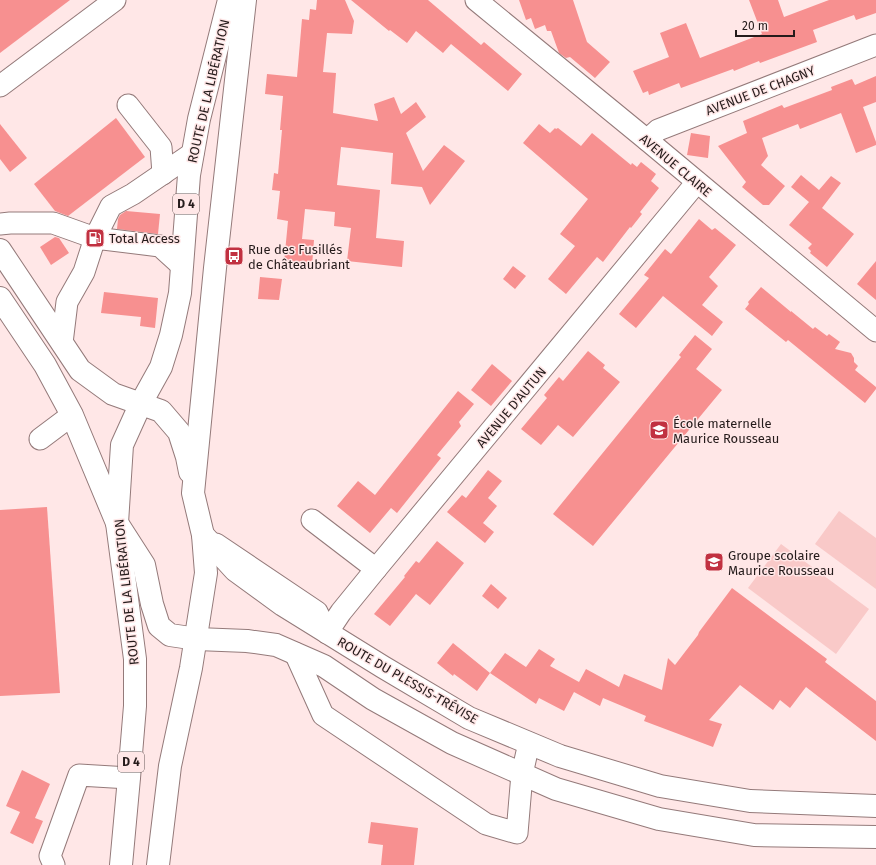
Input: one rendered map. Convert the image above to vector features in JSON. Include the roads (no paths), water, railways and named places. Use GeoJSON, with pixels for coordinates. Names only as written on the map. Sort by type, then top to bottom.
{"type":"FeatureCollection","features":[{"type":"Feature","properties":{"kind":"main road","name":"ROUTE DE LA LIBÉRATION"},"geometry":{"type":"LineString","coordinates":[[121,865],[130,778],[135,706],[135,659],[117,524],[122,445],[141,403],[160,367],[171,335],[180,293],[189,175],[208,81],[229,0]]}},
{"type":"Feature","properties":{"kind":"main road","name":"ROUTE DE LA LIBÉRATION"},"geometry":{"type":"LineString","coordinates":[[158,865],[170,766],[197,638],[206,573],[203,535],[193,492],[215,268],[245,0]]}},
{"type":"Feature","properties":{"kind":"main road"},"geometry":{"type":"LineString","coordinates":[[0,250],[80,370],[113,394],[161,411],[179,432],[187,457],[193,492]]}},
{"type":"Feature","properties":{"kind":"main road"},"geometry":{"type":"LineString","coordinates":[[0,298],[45,365],[72,415],[117,524],[144,565],[152,604],[159,626],[170,635],[276,645],[324,666],[373,699],[452,743],[556,789],[659,819],[754,835],[876,837]]}},
{"type":"Feature","properties":{"kind":"main road","name":"ROUTE DU PLESSIS-TRÉVISE"},"geometry":{"type":"LineString","coordinates":[[203,535],[241,574],[283,605],[327,633],[469,718],[560,756],[660,786],[750,801],[876,806]]}},
{"type":"Feature","properties":{"kind":"street"},"geometry":{"type":"LineString","coordinates":[[0,86],[115,0]]}},
{"type":"Feature","properties":{"kind":"street","name":"AVENUE CLAIRE"},"geometry":{"type":"LineString","coordinates":[[476,0],[876,331]]}},
{"type":"Feature","properties":{"kind":"street","name":"AVENUE DE CHAGNY"},"geometry":{"type":"LineString","coordinates":[[647,140],[658,130],[876,45]]}},
{"type":"Feature","properties":{"kind":"street"},"geometry":{"type":"LineString","coordinates":[[128,105],[161,146],[163,174]]}},
{"type":"Feature","properties":{"kind":"street"},"geometry":{"type":"LineString","coordinates":[[62,343],[67,302],[84,272],[95,238],[110,206],[163,174],[193,153]]}},
{"type":"Feature","properties":{"kind":"street","name":"AVENUE D'AUTUN"},"geometry":{"type":"LineString","coordinates":[[327,633],[341,612],[376,569],[697,182]]}},
{"type":"Feature","properties":{"kind":"street"},"geometry":{"type":"LineString","coordinates":[[0,224],[53,223],[95,238],[160,246],[182,266]]}},
{"type":"Feature","properties":{"kind":"street"},"geometry":{"type":"LineString","coordinates":[[40,439],[72,415]]}},
{"type":"Feature","properties":{"kind":"street"},"geometry":{"type":"LineString","coordinates":[[312,520],[376,569]]}},
{"type":"Feature","properties":{"kind":"street"},"geometry":{"type":"LineString","coordinates":[[295,653],[322,714],[486,824],[517,834],[522,774],[528,743]]}},
{"type":"Feature","properties":{"kind":"street"},"geometry":{"type":"LineString","coordinates":[[54,865],[50,856],[79,775],[130,778]]}},
{"type":"Feature","properties":{"kind":"place","name":"Total Access"},"geometry":{"type":"Point","coordinates":[95,238]}},
{"type":"Feature","properties":{"kind":"place","name":"Rue des Fusillés de Châteaubriant"},"geometry":{"type":"Point","coordinates":[234,256]}},
{"type":"Feature","properties":{"kind":"place","name":"École maternelle Maurice Rousseau"},"geometry":{"type":"Point","coordinates":[659,430]}},
{"type":"Feature","properties":{"kind":"place","name":"Groupe scolaire Maurice Rousseau"},"geometry":{"type":"Point","coordinates":[714,562]}}]}
